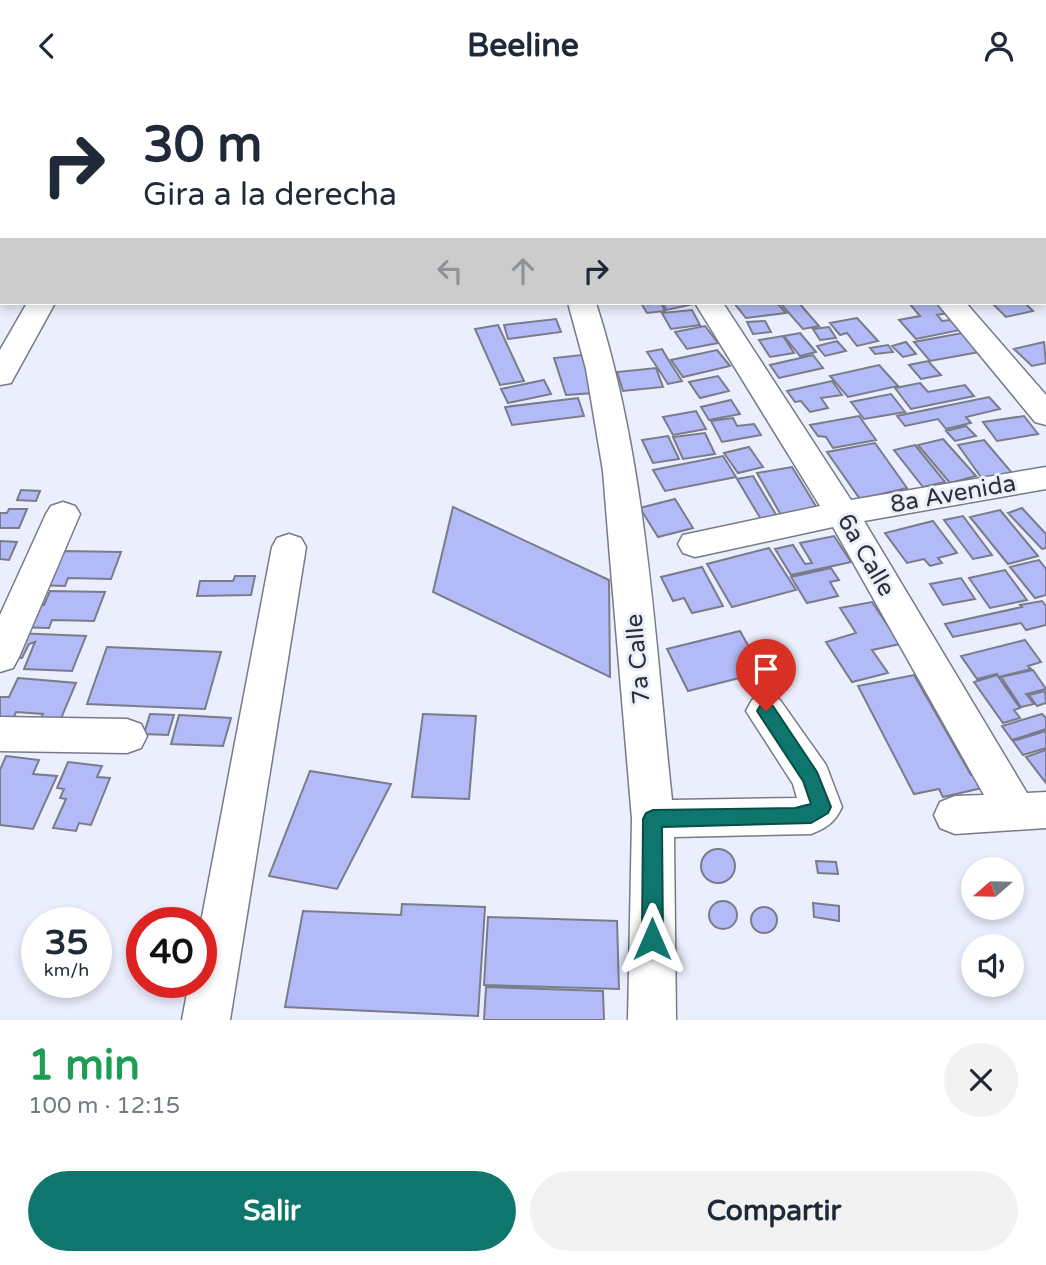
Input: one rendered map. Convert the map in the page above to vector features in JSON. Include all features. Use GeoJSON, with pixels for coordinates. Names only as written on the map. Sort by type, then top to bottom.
{"type":"FeatureCollection","features":[{"type":"Feature","properties":{"kind":"street"},"geometry":{"type":"LineString","coordinates":[[0,376],[40,305]]}},
{"type":"Feature","properties":{"kind":"street","name":"7a Calle"},"geometry":{"type":"LineString","coordinates":[[583,305],[601,369],[619,471],[653,819],[652,1020]]}},
{"type":"Feature","properties":{"kind":"street","name":"6a Calle"},"geometry":{"type":"LineString","coordinates":[[710,305],[1031,811]]}},
{"type":"Feature","properties":{"kind":"street"},"geometry":{"type":"LineString","coordinates":[[953,305],[1046,415]]}},
{"type":"Feature","properties":{"kind":"street","name":"8a Avenida"},"geometry":{"type":"LineString","coordinates":[[695,544],[842,513],[1046,478]]}},
{"type":"Feature","properties":{"kind":"street"},"geometry":{"type":"LineString","coordinates":[[0,657],[63,514]]}},
{"type":"Feature","properties":{"kind":"street"},"geometry":{"type":"LineString","coordinates":[[206,1020],[289,547]]}},
{"type":"Feature","properties":{"kind":"street"},"geometry":{"type":"LineString","coordinates":[[653,819],[795,817],[811,815],[821,807],[811,777],[766,711]]}},
{"type":"Feature","properties":{"kind":"street"},"geometry":{"type":"LineString","coordinates":[[0,734],[127,736]]}},
{"type":"Feature","properties":{"kind":"street"},"geometry":{"type":"LineString","coordinates":[[955,815],[1031,811]]}},
{"type":"Feature","properties":{"kind":"building"},"geometry":{"type":"Polygon","coordinates":[[[642,305],[662,305],[665,311],[647,313],[642,305]]]}},
{"type":"Feature","properties":{"kind":"building"},"geometry":{"type":"Polygon","coordinates":[[[663,305],[689,305],[667,310],[663,305]]]}},
{"type":"Feature","properties":{"kind":"building"},"geometry":{"type":"Polygon","coordinates":[[[736,305],[779,305],[786,313],[746,318],[736,305]]]}},
{"type":"Feature","properties":{"kind":"building"},"geometry":{"type":"Polygon","coordinates":[[[782,305],[801,305],[819,326],[803,329],[782,305]]]}},
{"type":"Feature","properties":{"kind":"building"},"geometry":{"type":"Polygon","coordinates":[[[911,305],[940,305],[948,313],[937,315],[942,321],[950,320],[960,330],[916,339],[899,320],[920,316],[911,305]]]}},
{"type":"Feature","properties":{"kind":"building"},"geometry":{"type":"Polygon","coordinates":[[[994,305],[1027,305],[1033,311],[1006,317],[994,305]]]}},
{"type":"Feature","properties":{"kind":"building"},"geometry":{"type":"Polygon","coordinates":[[[692,310],[700,325],[671,329],[662,313],[692,310]]]}},
{"type":"Feature","properties":{"kind":"building"},"geometry":{"type":"Polygon","coordinates":[[[857,318],[878,341],[857,346],[847,333],[840,335],[830,323],[857,318]]]}},
{"type":"Feature","properties":{"kind":"building"},"geometry":{"type":"Polygon","coordinates":[[[556,319],[561,332],[508,339],[504,325],[556,319]]]}},
{"type":"Feature","properties":{"kind":"building"},"geometry":{"type":"Polygon","coordinates":[[[765,321],[771,332],[753,334],[747,322],[765,321]]]}},
{"type":"Feature","properties":{"kind":"building"},"geometry":{"type":"Polygon","coordinates":[[[498,325],[524,381],[500,385],[475,329],[498,325]]]}},
{"type":"Feature","properties":{"kind":"building"},"geometry":{"type":"Polygon","coordinates":[[[705,326],[718,343],[687,349],[675,332],[705,326]]]}},
{"type":"Feature","properties":{"kind":"building"},"geometry":{"type":"Polygon","coordinates":[[[829,327],[836,338],[820,340],[813,329],[829,327]]]}},
{"type":"Feature","properties":{"kind":"building"},"geometry":{"type":"Polygon","coordinates":[[[800,333],[816,352],[800,356],[784,336],[800,333]]]}},
{"type":"Feature","properties":{"kind":"building"},"geometry":{"type":"Polygon","coordinates":[[[962,333],[979,352],[930,361],[914,342],[962,333]]]}},
{"type":"Feature","properties":{"kind":"building"},"geometry":{"type":"Polygon","coordinates":[[[783,336],[794,353],[770,357],[759,340],[783,336]]]}},
{"type":"Feature","properties":{"kind":"building"},"geometry":{"type":"Polygon","coordinates":[[[837,341],[846,351],[825,356],[817,346],[837,341]]]}},
{"type":"Feature","properties":{"kind":"building"},"geometry":{"type":"Polygon","coordinates":[[[906,342],[916,354],[903,357],[892,346],[906,342]]]}},
{"type":"Feature","properties":{"kind":"building"},"geometry":{"type":"Polygon","coordinates":[[[1044,342],[1046,363],[1032,366],[1014,349],[1044,342]]]}},
{"type":"Feature","properties":{"kind":"building"},"geometry":{"type":"Polygon","coordinates":[[[888,345],[893,352],[875,354],[870,348],[888,345]]]}},
{"type":"Feature","properties":{"kind":"building"},"geometry":{"type":"Polygon","coordinates":[[[662,349],[682,381],[668,384],[647,352],[662,349]]]}},
{"type":"Feature","properties":{"kind":"building"},"geometry":{"type":"Polygon","coordinates":[[[717,350],[730,366],[683,377],[671,360],[717,350]]]}},
{"type":"Feature","properties":{"kind":"building"},"geometry":{"type":"Polygon","coordinates":[[[582,355],[594,393],[566,395],[554,358],[582,355]]]}},
{"type":"Feature","properties":{"kind":"building"},"geometry":{"type":"Polygon","coordinates":[[[813,355],[823,368],[779,378],[770,365],[813,355]]]}},
{"type":"Feature","properties":{"kind":"building"},"geometry":{"type":"Polygon","coordinates":[[[928,361],[941,375],[921,379],[909,365],[928,361]]]}},
{"type":"Feature","properties":{"kind":"building"},"geometry":{"type":"Polygon","coordinates":[[[879,365],[898,386],[848,397],[830,376],[879,365]]]}},
{"type":"Feature","properties":{"kind":"building"},"geometry":{"type":"Polygon","coordinates":[[[656,368],[663,387],[623,391],[617,372],[656,368]]]}},
{"type":"Feature","properties":{"kind":"building"},"geometry":{"type":"Polygon","coordinates":[[[718,376],[729,391],[700,398],[689,382],[718,376]]]}},
{"type":"Feature","properties":{"kind":"building"},"geometry":{"type":"Polygon","coordinates":[[[544,380],[551,394],[508,403],[501,389],[544,380]]]}},
{"type":"Feature","properties":{"kind":"building"},"geometry":{"type":"Polygon","coordinates":[[[832,381],[842,395],[821,398],[828,408],[810,412],[801,401],[795,402],[787,391],[832,381]]]}},
{"type":"Feature","properties":{"kind":"building"},"geometry":{"type":"Polygon","coordinates":[[[920,383],[928,392],[965,385],[974,396],[911,409],[895,388],[920,383]]]}},
{"type":"Feature","properties":{"kind":"building"},"geometry":{"type":"Polygon","coordinates":[[[891,394],[905,412],[864,419],[851,402],[891,394]]]}},
{"type":"Feature","properties":{"kind":"building"},"geometry":{"type":"Polygon","coordinates":[[[989,397],[1000,409],[966,417],[971,423],[946,429],[938,419],[905,426],[897,416],[989,397]]]}},
{"type":"Feature","properties":{"kind":"building"},"geometry":{"type":"Polygon","coordinates":[[[578,398],[584,416],[512,425],[505,407],[578,398]]]}},
{"type":"Feature","properties":{"kind":"building"},"geometry":{"type":"Polygon","coordinates":[[[731,400],[740,414],[709,420],[701,407],[731,400]]]}},
{"type":"Feature","properties":{"kind":"building"},"geometry":{"type":"Polygon","coordinates":[[[696,411],[706,429],[673,435],[663,417],[696,411]]]}},
{"type":"Feature","properties":{"kind":"building"},"geometry":{"type":"Polygon","coordinates":[[[859,416],[876,440],[833,448],[826,437],[818,436],[810,425],[859,416]]]}},
{"type":"Feature","properties":{"kind":"building"},"geometry":{"type":"Polygon","coordinates":[[[1024,416],[1038,434],[997,441],[983,422],[1024,416]]]}},
{"type":"Feature","properties":{"kind":"building"},"geometry":{"type":"Polygon","coordinates":[[[733,418],[737,426],[754,424],[761,435],[722,442],[711,421],[733,418]]]}},
{"type":"Feature","properties":{"kind":"building"},"geometry":{"type":"Polygon","coordinates":[[[966,426],[976,436],[955,441],[946,431],[966,426]]]}},
{"type":"Feature","properties":{"kind":"building"},"geometry":{"type":"Polygon","coordinates":[[[705,433],[715,454],[683,459],[673,437],[705,433]]]}},
{"type":"Feature","properties":{"kind":"building"},"geometry":{"type":"Polygon","coordinates":[[[668,436],[679,459],[653,463],[642,440],[668,436]]]}},
{"type":"Feature","properties":{"kind":"building"},"geometry":{"type":"Polygon","coordinates":[[[943,439],[976,476],[950,483],[918,445],[943,439]]]}},
{"type":"Feature","properties":{"kind":"building"},"geometry":{"type":"Polygon","coordinates":[[[984,440],[1013,474],[983,480],[958,445],[984,440]]]}},
{"type":"Feature","properties":{"kind":"building"},"geometry":{"type":"Polygon","coordinates":[[[875,443],[907,488],[860,499],[827,452],[875,443]]]}},
{"type":"Feature","properties":{"kind":"building"},"geometry":{"type":"Polygon","coordinates":[[[915,445],[945,482],[923,487],[894,450],[915,445]]]}},
{"type":"Feature","properties":{"kind":"building"},"geometry":{"type":"Polygon","coordinates":[[[749,447],[763,467],[738,473],[724,453],[749,447]]]}},
{"type":"Feature","properties":{"kind":"building"},"geometry":{"type":"Polygon","coordinates":[[[723,456],[736,477],[665,491],[653,470],[723,456]]]}},
{"type":"Feature","properties":{"kind":"building"},"geometry":{"type":"Polygon","coordinates":[[[792,467],[817,508],[781,515],[757,473],[792,467]]]}},
{"type":"Feature","properties":{"kind":"building"},"geometry":{"type":"Polygon","coordinates":[[[753,476],[778,518],[762,521],[737,479],[753,476]]]}},
{"type":"Feature","properties":{"kind":"building"},"geometry":{"type":"Polygon","coordinates":[[[21,490],[40,491],[36,501],[17,500],[21,490]]]}},
{"type":"Feature","properties":{"kind":"building"},"geometry":{"type":"Polygon","coordinates":[[[675,499],[693,528],[658,537],[640,508],[675,499]]]}},
{"type":"Feature","properties":{"kind":"building"},"geometry":{"type":"Polygon","coordinates":[[[453,507],[609,580],[610,677],[433,592],[453,507]]]}},
{"type":"Feature","properties":{"kind":"building"},"geometry":{"type":"Polygon","coordinates":[[[1022,508],[1046,534],[1046,548],[1042,549],[1008,513],[1022,508]]]}},
{"type":"Feature","properties":{"kind":"building"},"geometry":{"type":"Polygon","coordinates":[[[9,509],[27,509],[19,528],[0,528],[0,513],[7,513],[9,509]]]}},
{"type":"Feature","properties":{"kind":"building"},"geometry":{"type":"Polygon","coordinates":[[[1000,510],[1038,556],[1008,564],[970,517],[1000,510]]]}},
{"type":"Feature","properties":{"kind":"building"},"geometry":{"type":"Polygon","coordinates":[[[963,516],[992,555],[973,559],[944,520],[963,516]]]}},
{"type":"Feature","properties":{"kind":"building"},"geometry":{"type":"Polygon","coordinates":[[[933,521],[957,553],[938,558],[942,563],[930,566],[924,559],[907,563],[885,533],[933,521]]]}},
{"type":"Feature","properties":{"kind":"building"},"geometry":{"type":"Polygon","coordinates":[[[834,536],[851,562],[791,575],[775,549],[793,545],[805,564],[812,563],[800,543],[834,536]]]}},
{"type":"Feature","properties":{"kind":"building"},"geometry":{"type":"Polygon","coordinates":[[[0,541],[17,542],[9,560],[0,559],[0,541]]]}},
{"type":"Feature","properties":{"kind":"building"},"geometry":{"type":"Polygon","coordinates":[[[769,548],[796,590],[732,607],[707,564],[769,548]]]}},
{"type":"Feature","properties":{"kind":"building"},"geometry":{"type":"Polygon","coordinates":[[[64,551],[121,552],[111,579],[68,578],[65,586],[36,585],[64,551]]]}},
{"type":"Feature","properties":{"kind":"building"},"geometry":{"type":"Polygon","coordinates":[[[1039,560],[1046,569],[1046,595],[1035,598],[1010,567],[1039,560]]]}},
{"type":"Feature","properties":{"kind":"building"},"geometry":{"type":"Polygon","coordinates":[[[702,567],[723,606],[692,613],[684,598],[673,601],[661,577],[702,567]]]}},
{"type":"Feature","properties":{"kind":"building"},"geometry":{"type":"Polygon","coordinates":[[[831,568],[839,580],[830,582],[838,596],[807,603],[791,577],[831,568]]]}},
{"type":"Feature","properties":{"kind":"building"},"geometry":{"type":"Polygon","coordinates":[[[1005,570],[1027,600],[990,608],[969,578],[1005,570]]]}},
{"type":"Feature","properties":{"kind":"building"},"geometry":{"type":"Polygon","coordinates":[[[235,576],[255,576],[251,595],[197,596],[200,581],[233,581],[235,576]]]}},
{"type":"Feature","properties":{"kind":"building"},"geometry":{"type":"Polygon","coordinates":[[[961,578],[975,599],[943,605],[930,584],[961,578]]]}},
{"type":"Feature","properties":{"kind":"building"},"geometry":{"type":"Polygon","coordinates":[[[50,591],[105,592],[94,621],[52,620],[49,628],[17,627],[27,605],[44,605],[50,591]]]}},
{"type":"Feature","properties":{"kind":"building"},"geometry":{"type":"Polygon","coordinates":[[[1042,601],[1046,606],[1046,625],[1026,630],[1021,623],[953,637],[945,624],[1022,607],[1020,605],[1042,601]]]}},
{"type":"Feature","properties":{"kind":"building"},"geometry":{"type":"Polygon","coordinates":[[[872,602],[900,644],[872,650],[888,673],[852,682],[826,642],[856,633],[840,608],[872,602]]]}},
{"type":"Feature","properties":{"kind":"building"},"geometry":{"type":"Polygon","coordinates":[[[740,631],[763,672],[688,691],[667,649],[740,631]]]}},
{"type":"Feature","properties":{"kind":"building"},"geometry":{"type":"Polygon","coordinates":[[[14,633],[86,636],[72,671],[24,669],[35,642],[29,644],[22,658],[4,657],[14,633]]]}},
{"type":"Feature","properties":{"kind":"building"},"geometry":{"type":"Polygon","coordinates":[[[1025,640],[1041,662],[1028,666],[1031,669],[999,677],[997,674],[977,679],[961,656],[1025,640]]]}},
{"type":"Feature","properties":{"kind":"building"},"geometry":{"type":"Polygon","coordinates":[[[107,647],[221,652],[205,709],[87,704],[107,647]]]}},
{"type":"Feature","properties":{"kind":"building"},"geometry":{"type":"Polygon","coordinates":[[[1033,670],[1046,689],[1026,694],[1034,704],[1021,707],[1001,677],[1033,670]]]}},
{"type":"Feature","properties":{"kind":"building"},"geometry":{"type":"Polygon","coordinates":[[[914,675],[971,775],[978,774],[986,787],[943,797],[939,789],[914,794],[858,686],[914,675]]]}},
{"type":"Feature","properties":{"kind":"building"},"geometry":{"type":"Polygon","coordinates":[[[997,675],[1020,708],[1014,710],[1020,718],[1003,723],[974,682],[997,675]]]}},
{"type":"Feature","properties":{"kind":"building"},"geometry":{"type":"Polygon","coordinates":[[[18,678],[76,683],[57,728],[37,726],[43,714],[16,712],[11,724],[0,723],[0,697],[9,697],[18,678]]]}},
{"type":"Feature","properties":{"kind":"building"},"geometry":{"type":"Polygon","coordinates":[[[1045,691],[1046,703],[1037,706],[1029,695],[1045,691]]]}},
{"type":"Feature","properties":{"kind":"building"},"geometry":{"type":"Polygon","coordinates":[[[150,714],[174,715],[168,735],[144,734],[150,714]]]}},
{"type":"Feature","properties":{"kind":"building"},"geometry":{"type":"Polygon","coordinates":[[[423,714],[476,716],[469,799],[412,797],[423,714]]]}},
{"type":"Feature","properties":{"kind":"building"},"geometry":{"type":"Polygon","coordinates":[[[1042,714],[1046,718],[1046,729],[1012,740],[1002,726],[1042,714]]]}},
{"type":"Feature","properties":{"kind":"building"},"geometry":{"type":"Polygon","coordinates":[[[179,715],[231,718],[223,746],[171,744],[179,715]]]}},
{"type":"Feature","properties":{"kind":"building"},"geometry":{"type":"Polygon","coordinates":[[[1046,731],[1046,748],[1023,755],[1013,741],[1046,731]]]}},
{"type":"Feature","properties":{"kind":"building"},"geometry":{"type":"Polygon","coordinates":[[[1046,750],[1046,783],[1026,757],[1046,750]]]}},
{"type":"Feature","properties":{"kind":"building"},"geometry":{"type":"Polygon","coordinates":[[[6,756],[39,760],[33,774],[57,776],[33,829],[0,825],[0,770],[6,756]]]}},
{"type":"Feature","properties":{"kind":"building"},"geometry":{"type":"Polygon","coordinates":[[[68,762],[102,766],[97,777],[110,778],[91,825],[79,823],[76,831],[53,828],[66,799],[60,798],[64,789],[57,788],[68,762]]]}},
{"type":"Feature","properties":{"kind":"building"},"geometry":{"type":"Polygon","coordinates":[[[310,771],[391,784],[337,889],[269,876],[310,771]]]}},
{"type":"Feature","properties":{"kind":"building"},"geometry":{"type":"Polygon","coordinates":[[[718,849],[730,854],[735,866],[730,878],[718,883],[706,878],[701,866],[706,854],[718,849]]]}},
{"type":"Feature","properties":{"kind":"building"},"geometry":{"type":"Polygon","coordinates":[[[816,861],[836,862],[838,874],[818,873],[816,861]]]}},
{"type":"Feature","properties":{"kind":"building"},"geometry":{"type":"Polygon","coordinates":[[[723,901],[733,905],[737,915],[733,925],[723,929],[713,925],[709,915],[713,905],[723,901]]]}},
{"type":"Feature","properties":{"kind":"building"},"geometry":{"type":"Polygon","coordinates":[[[813,903],[839,906],[839,921],[814,917],[813,903]]]}},
{"type":"Feature","properties":{"kind":"building"},"geometry":{"type":"Polygon","coordinates":[[[402,904],[485,907],[478,1016],[285,1007],[303,911],[401,915],[402,904]]]}},
{"type":"Feature","properties":{"kind":"building"},"geometry":{"type":"Polygon","coordinates":[[[764,907],[773,911],[777,920],[773,929],[764,933],[755,929],[751,920],[755,911],[764,907]]]}},
{"type":"Feature","properties":{"kind":"building"},"geometry":{"type":"Polygon","coordinates":[[[488,917],[617,921],[619,989],[484,985],[488,917]]]}},
{"type":"Feature","properties":{"kind":"building"},"geometry":{"type":"Polygon","coordinates":[[[486,987],[603,991],[604,1020],[484,1020],[486,987]]]}},
{"type":"Feature","properties":{"kind":"route"},"geometry":{"type":"LineString","coordinates":[[652,939],[653,819],[795,817],[811,815],[821,807],[811,777],[766,711]]}}]}
